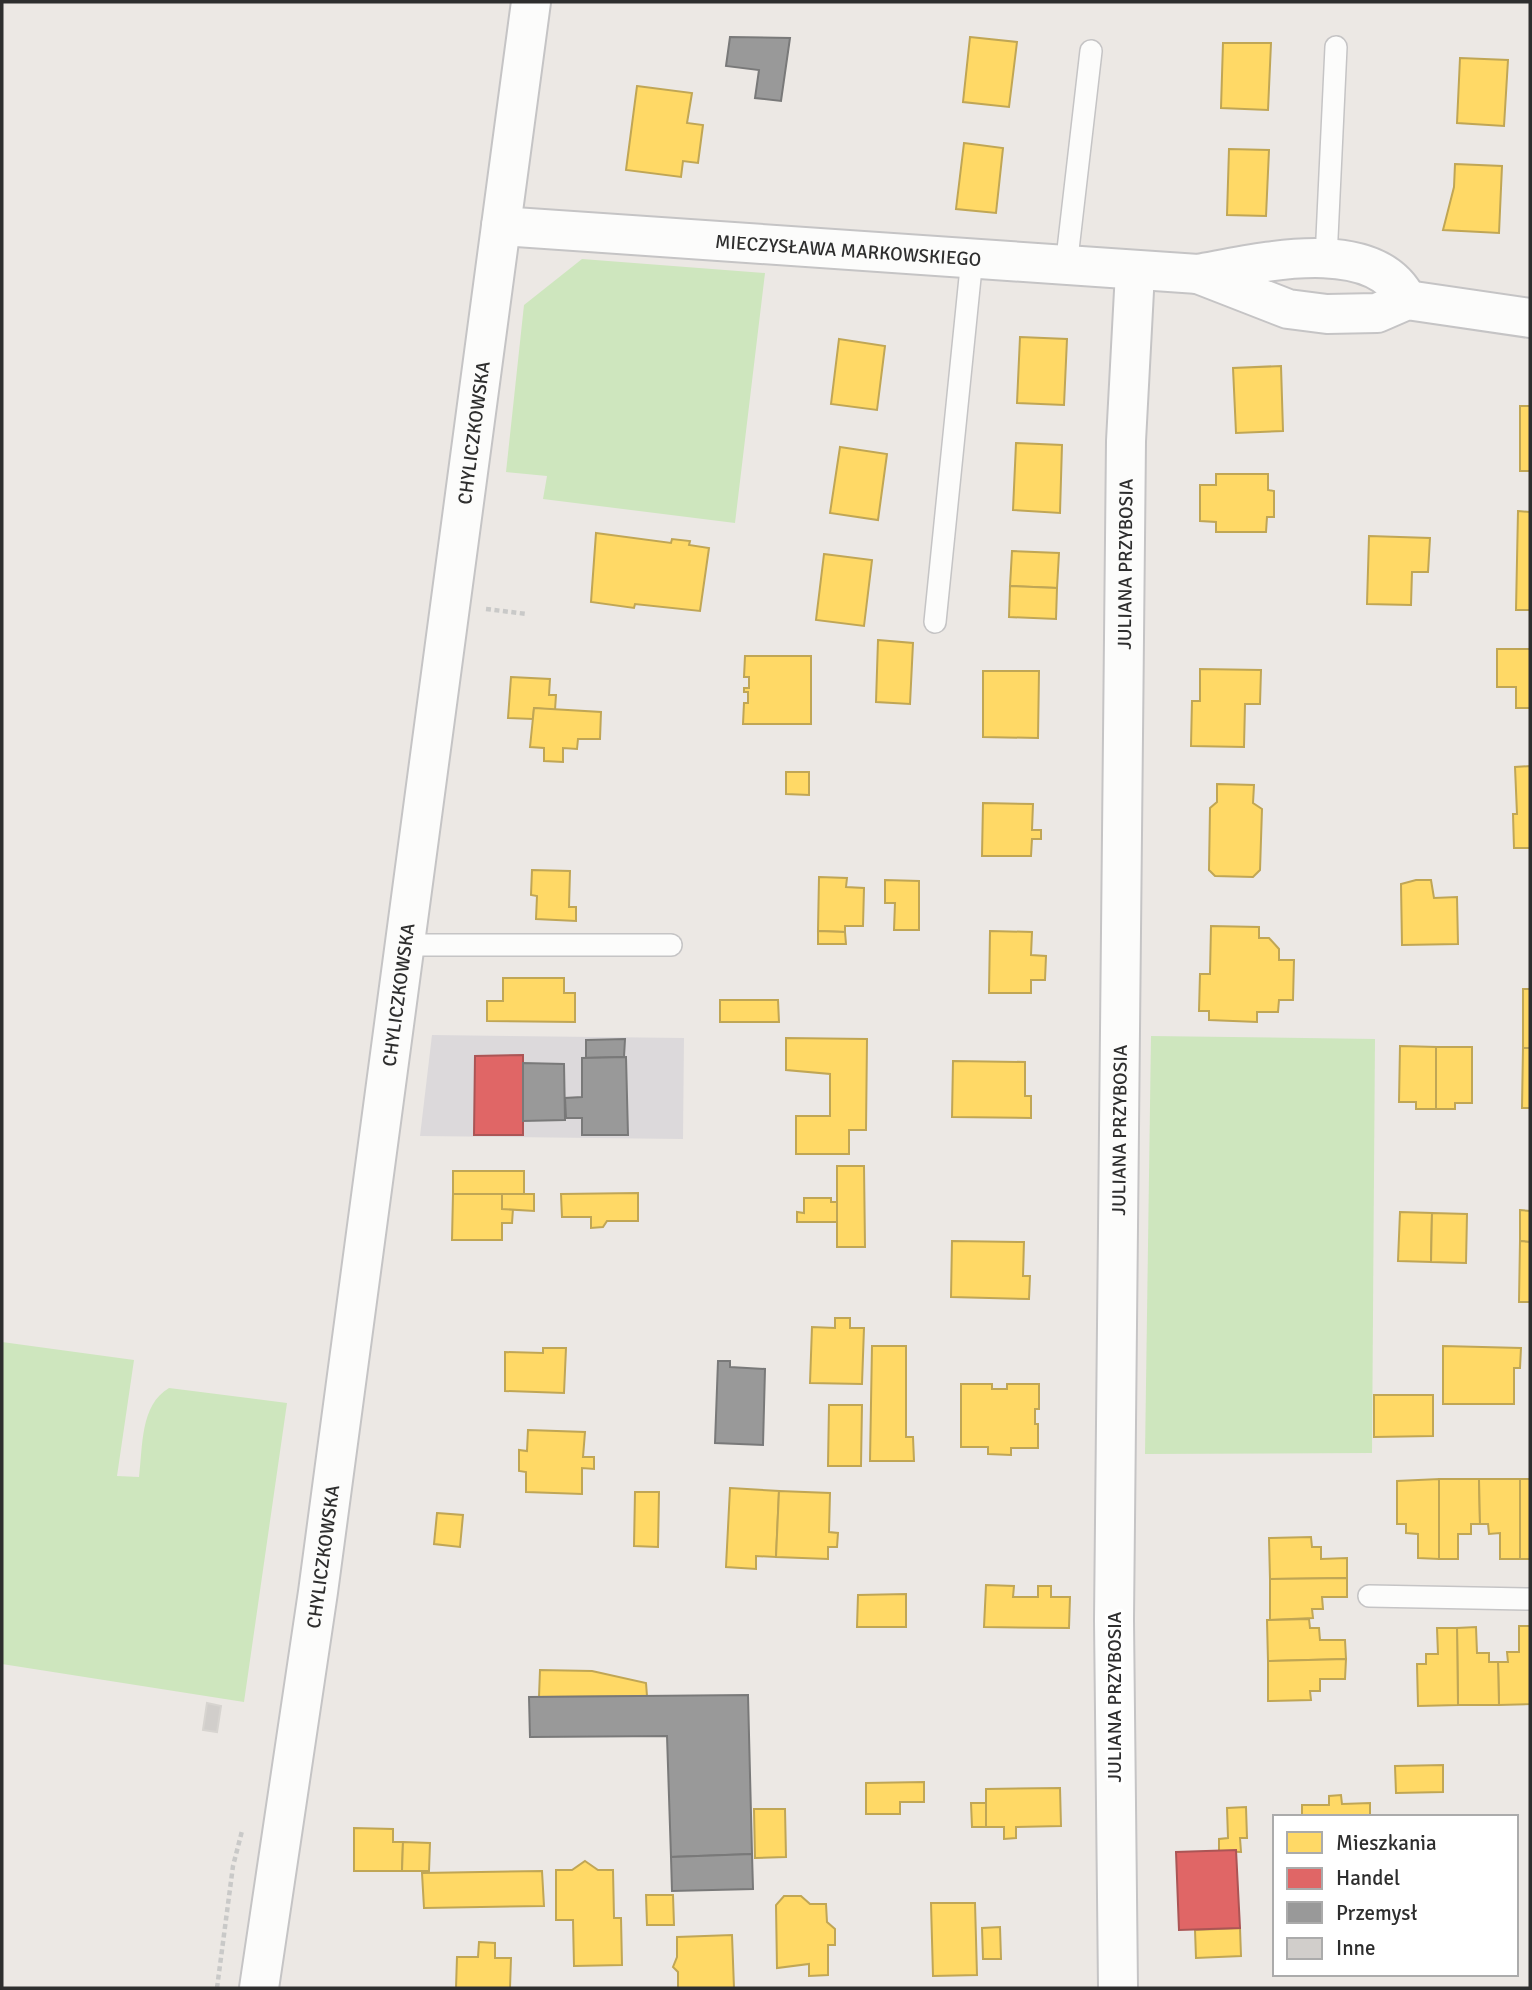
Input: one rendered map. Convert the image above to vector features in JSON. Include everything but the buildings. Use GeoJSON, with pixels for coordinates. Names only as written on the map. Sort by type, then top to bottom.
{"type":"FeatureCollection","features":[{"type":"Feature","properties":{"kind":"street","name":"CHYLICZKOWSKA"},"geometry":{"type":"LineString","coordinates":[[259,1988],[320,1578],[531,2]]}},
{"type":"Feature","properties":{"kind":"street","name":"MIECZYSŁAWA MARKOWSKIEGO"},"geometry":{"type":"LineString","coordinates":[[501,226],[972,258],[1135,272],[1198,274],[1281,259],[1340,259],[1388,275],[1400,285],[1407,300],[1377,313],[1301,311],[1288,309],[1198,274]]}},
{"type":"Feature","properties":{"kind":"street","name":"JULIANA PRZYBOSIA"},"geometry":{"type":"LineString","coordinates":[[1118,1988],[1114,1620],[1126,441],[1135,272]]}},
{"type":"Feature","properties":{"kind":"street"},"geometry":{"type":"LineString","coordinates":[[1407,300],[1530,318]]}},
{"type":"Feature","properties":{"kind":"lane"},"geometry":{"type":"LineString","coordinates":[[1326,259],[1336,47]]}},
{"type":"Feature","properties":{"kind":"lane"},"geometry":{"type":"LineString","coordinates":[[1066,267],[1091,51]]}},
{"type":"Feature","properties":{"kind":"lane"},"geometry":{"type":"LineString","coordinates":[[935,622],[972,258]]}},
{"type":"Feature","properties":{"kind":"lane"},"geometry":{"type":"LineString","coordinates":[[405,945],[671,945]]}},
{"type":"Feature","properties":{"kind":"lane"},"geometry":{"type":"LineString","coordinates":[[1369,1596],[1530,1598]]}},
{"type":"Feature","properties":{"kind":"path"},"geometry":{"type":"LineString","coordinates":[[474,607],[527,614]]}},
{"type":"Feature","properties":{"kind":"shaded area"},"geometry":{"type":"Polygon","coordinates":[[[432,1035],[684,1038],[683,1139],[420,1136],[432,1035]]]}},
{"type":"Feature","properties":{"kind":"green space"},"geometry":{"type":"Polygon","coordinates":[[[582,259],[765,273],[735,523],[543,499],[547,476],[506,472],[524,305],[582,259]]]}},
{"type":"Feature","properties":{"kind":"green space"},"geometry":{"type":"Polygon","coordinates":[[[1151,1036],[1375,1039],[1372,1453],[1145,1454],[1151,1036]]]}},
{"type":"Feature","properties":{"kind":"green space"},"geometry":{"type":"Polygon","coordinates":[[[2,1342],[134,1360],[117,1476],[139,1477],[148,1415],[160,1395],[169,1388],[287,1403],[244,1702],[2,1664],[2,1342]]]}}]}
